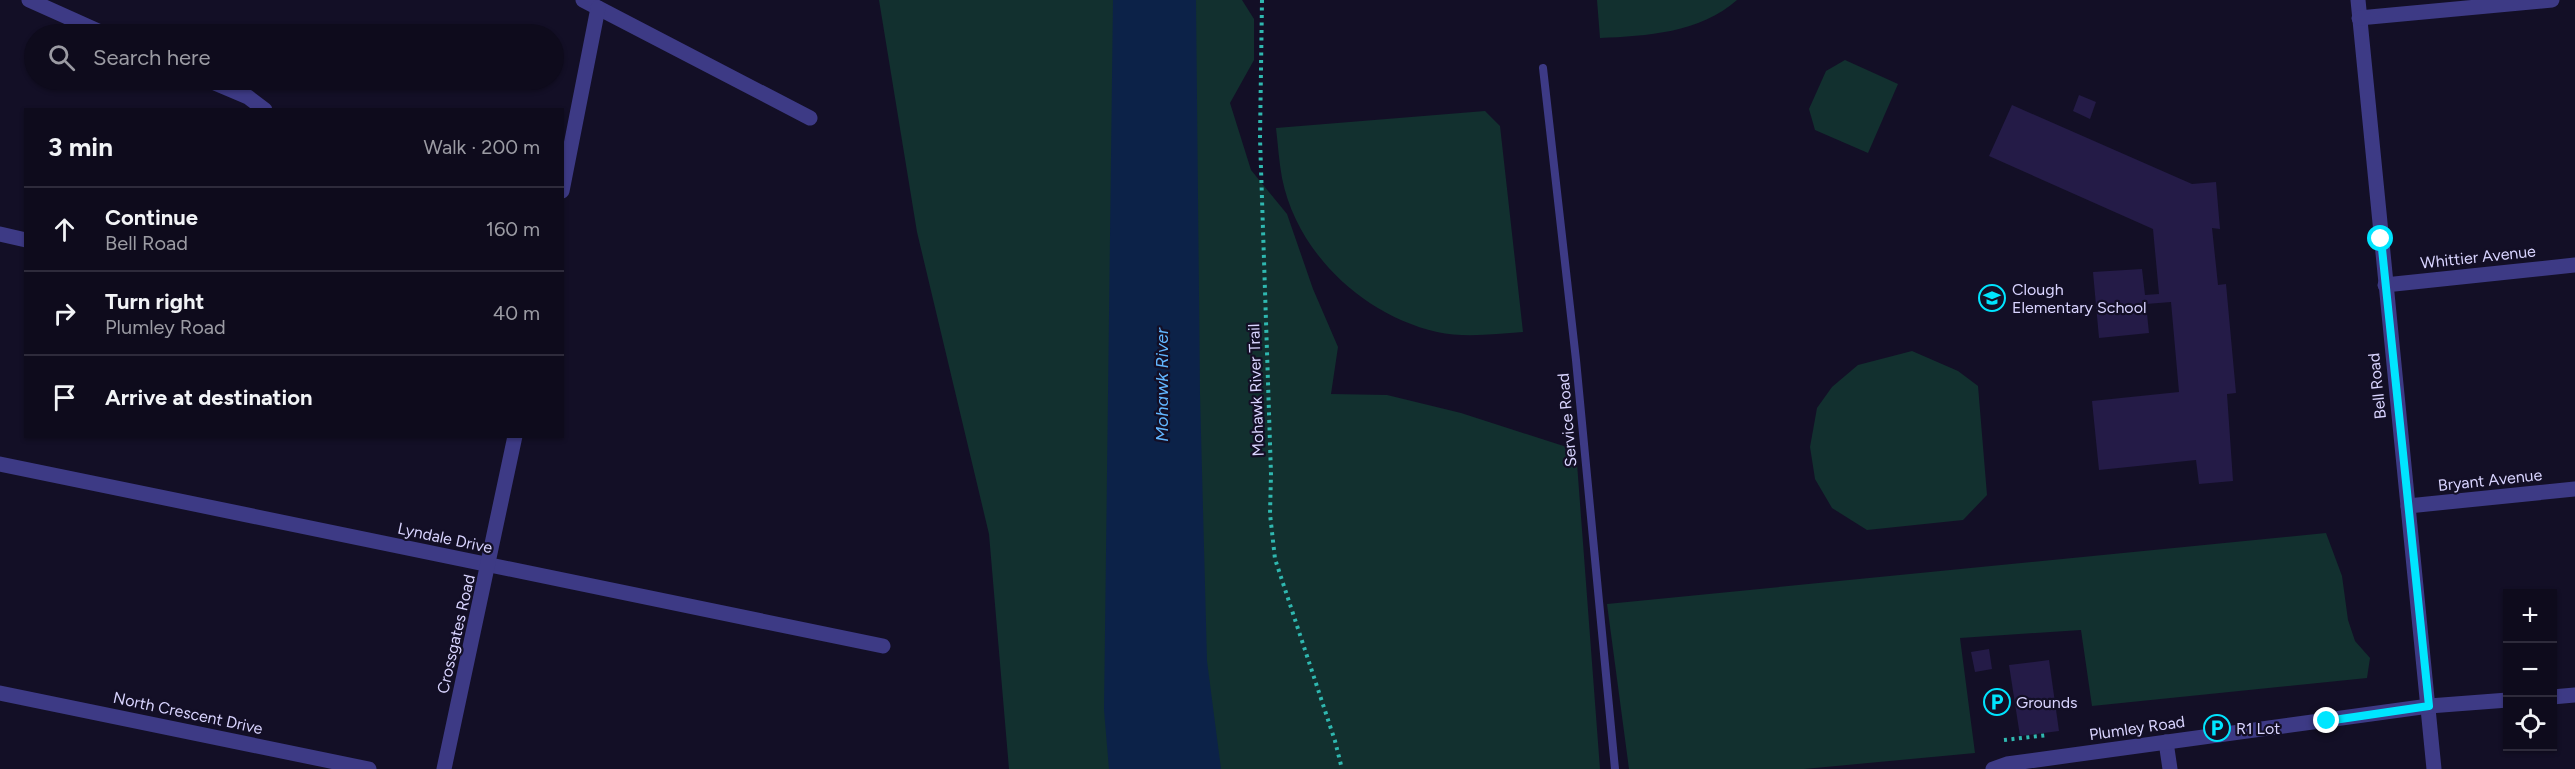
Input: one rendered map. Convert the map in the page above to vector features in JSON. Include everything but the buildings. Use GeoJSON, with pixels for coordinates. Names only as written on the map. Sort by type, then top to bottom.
{"type":"FeatureCollection","features":[{"type":"Feature","properties":{"kind":"street"},"geometry":{"type":"LineString","coordinates":[[29,0],[83,24]]}},
{"type":"Feature","properties":{"kind":"street"},"geometry":{"type":"LineString","coordinates":[[583,0],[810,118]]}},
{"type":"Feature","properties":{"kind":"street","name":"Bell Road"},"geometry":{"type":"LineString","coordinates":[[2358,0],[2434,769]]}},
{"type":"Feature","properties":{"kind":"street"},"geometry":{"type":"LineString","coordinates":[[2359,18],[2552,0]]}},
{"type":"Feature","properties":{"kind":"street"},"geometry":{"type":"LineString","coordinates":[[564,181],[598,8]]}},
{"type":"Feature","properties":{"kind":"street"},"geometry":{"type":"LineString","coordinates":[[232,90],[248,97],[262,108]]}},
{"type":"Feature","properties":{"kind":"street"},"geometry":{"type":"LineString","coordinates":[[0,234],[24,240]]}},
{"type":"Feature","properties":{"kind":"street","name":"Whittier Avenue"},"geometry":{"type":"LineString","coordinates":[[2385,285],[2575,265]]}},
{"type":"Feature","properties":{"kind":"street","name":"Crossgates Road"},"geometry":{"type":"LineString","coordinates":[[444,769],[515,438]]}},
{"type":"Feature","properties":{"kind":"street","name":"Lyndale Drive"},"geometry":{"type":"LineString","coordinates":[[0,464],[883,646]]}},
{"type":"Feature","properties":{"kind":"street","name":"Bryant Avenue"},"geometry":{"type":"LineString","coordinates":[[2408,506],[2575,489]]}},
{"type":"Feature","properties":{"kind":"street","name":"North Crescent Drive"},"geometry":{"type":"LineString","coordinates":[[0,693],[369,769]]}},
{"type":"Feature","properties":{"kind":"street"},"geometry":{"type":"LineString","coordinates":[[2557,697],[2575,695]]}},
{"type":"Feature","properties":{"kind":"street","name":"Plumley Road"},"geometry":{"type":"LineString","coordinates":[[1993,769],[2007,764],[2429,706],[2503,700]]}},
{"type":"Feature","properties":{"kind":"street"},"geometry":{"type":"LineString","coordinates":[[2166,742],[2170,769]]}},
{"type":"Feature","properties":{"kind":"lane","name":"Service Road"},"geometry":{"type":"LineString","coordinates":[[1543,68],[1577,372],[1615,769]]}},
{"type":"Feature","properties":{"kind":"path","name":"Mohawk River Trail"},"geometry":{"type":"LineString","coordinates":[[1262,0],[1260,138],[1271,462],[1270,514],[1275,559],[1335,741],[1342,769]]}},
{"type":"Feature","properties":{"kind":"path"},"geometry":{"type":"LineString","coordinates":[[2004,740],[2048,735]]}},
{"type":"Feature","properties":{"kind":"green space"},"geometry":{"type":"Polygon","coordinates":[[[879,0],[1242,0],[1254,19],[1254,60],[1230,103],[1251,170],[1287,214],[1313,289],[1338,347],[1331,394],[1387,395],[1461,413],[1576,450],[1600,769],[1009,769],[989,534],[917,232],[879,0]]]}},
{"type":"Feature","properties":{"kind":"green space"},"geometry":{"type":"Polygon","coordinates":[[[1597,0],[1737,0],[1706,20],[1672,31],[1600,38],[1597,0]]]}},
{"type":"Feature","properties":{"kind":"green space"},"geometry":{"type":"Polygon","coordinates":[[[1845,60],[1898,84],[1868,153],[1815,130],[1809,109],[1826,71],[1845,60]]]}},
{"type":"Feature","properties":{"kind":"green space"},"geometry":{"type":"Polygon","coordinates":[[[1485,111],[1500,126],[1523,332],[1447,334],[1410,324],[1359,296],[1337,277],[1318,255],[1302,231],[1290,205],[1282,178],[1276,128],[1485,111]]]}},
{"type":"Feature","properties":{"kind":"green space"},"geometry":{"type":"Polygon","coordinates":[[[1912,351],[1958,371],[1978,386],[1987,495],[1963,520],[1867,530],[1832,508],[1815,479],[1810,447],[1817,408],[1832,387],[1858,365],[1912,351]]]}},
{"type":"Feature","properties":{"kind":"green space"},"geometry":{"type":"Polygon","coordinates":[[[2326,533],[2342,576],[2348,620],[2355,641],[2370,658],[2367,678],[2092,706],[2081,630],[1960,638],[1975,753],[1804,769],[1629,769],[1607,604],[2326,533]]]}},
{"type":"Feature","properties":{"kind":"water","name":"Mohawk River"},"geometry":{"type":"Polygon","coordinates":[[[1113,0],[1196,0],[1200,395],[1207,661],[1221,769],[1109,769],[1104,710],[1113,0]]]}},
{"type":"Feature","properties":{"kind":"place","name":"Clough Elementary School"},"geometry":{"type":"Point","coordinates":[1992,298]}},
{"type":"Feature","properties":{"kind":"place","name":"Grounds"},"geometry":{"type":"Point","coordinates":[1997,702]}},
{"type":"Feature","properties":{"kind":"place","name":"R1 Lot"},"geometry":{"type":"Point","coordinates":[2217,728]}},
{"type":"Feature","properties":{"kind":"route"},"geometry":{"type":"LineString","coordinates":[[2327,721],[2429,706],[2381,239]]}}]}
